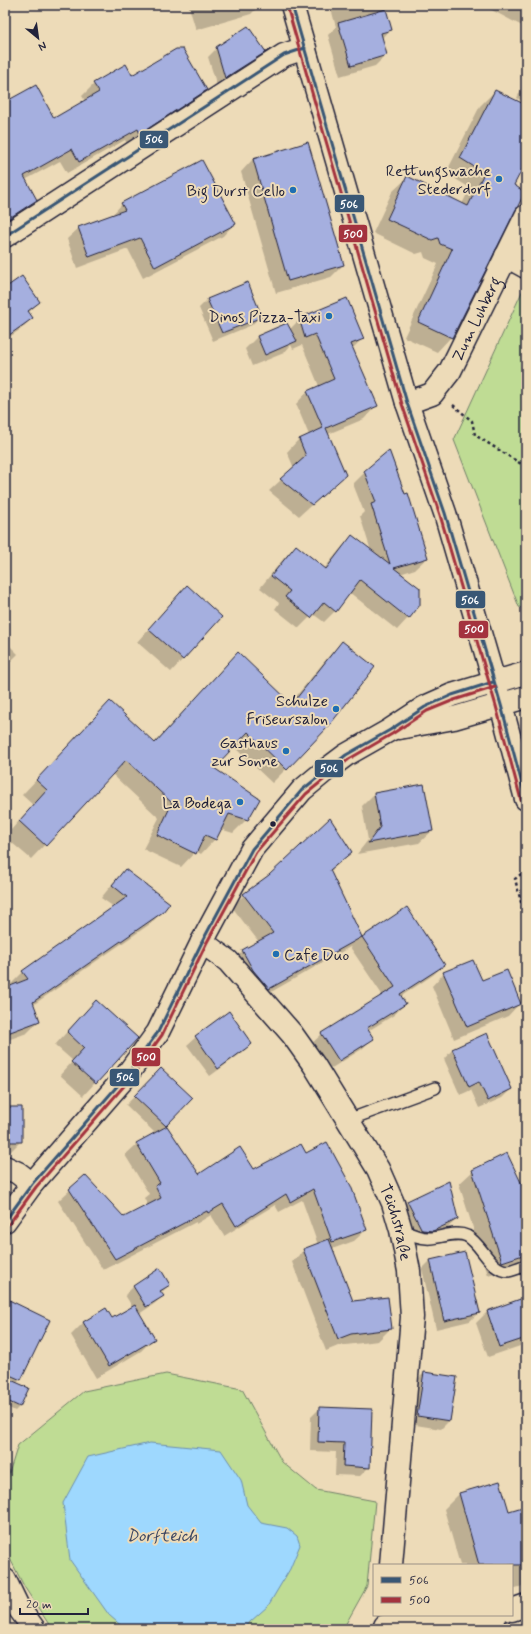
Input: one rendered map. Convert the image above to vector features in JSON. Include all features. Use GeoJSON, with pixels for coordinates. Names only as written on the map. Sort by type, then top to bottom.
{"type":"FeatureCollection","features":[{"type":"Feature","properties":{"kind":"street"},"geometry":{"type":"LineString","coordinates":[[292,5],[407,403],[445,513],[493,682],[501,705],[526,799]]}},
{"type":"Feature","properties":{"kind":"street"},"geometry":{"type":"LineString","coordinates":[[5,236],[284,55],[305,48]]}},
{"type":"Feature","properties":{"kind":"street","name":"Zum Luhberg"},"geometry":{"type":"LineString","coordinates":[[407,403],[427,397],[435,390],[450,371],[526,216]]}},
{"type":"Feature","properties":{"kind":"street"},"geometry":{"type":"LineString","coordinates":[[506,256],[526,267]]}},
{"type":"Feature","properties":{"kind":"street"},"geometry":{"type":"LineString","coordinates":[[5,1222],[32,1184],[126,1076],[158,1032],[202,942],[252,849],[302,790],[346,755],[390,730],[425,707],[452,695],[526,673]]}},
{"type":"Feature","properties":{"kind":"street"},"geometry":{"type":"LineString","coordinates":[[390,730],[454,718],[526,697]]}},
{"type":"Feature","properties":{"kind":"street","name":"Teichstraße"},"geometry":{"type":"LineString","coordinates":[[202,942],[228,961],[292,1034],[314,1065],[378,1169],[393,1204],[401,1230],[408,1271],[412,1317],[391,1564]]}},
{"type":"Feature","properties":{"kind":"street"},"geometry":{"type":"LineString","coordinates":[[5,1167],[18,1173],[32,1184]]}},
{"type":"Feature","properties":{"kind":"street"},"geometry":{"type":"LineString","coordinates":[[5,1580],[18,1607],[34,1629]]}},
{"type":"Feature","properties":{"kind":"street"},"geometry":{"type":"LineString","coordinates":[[513,1610],[526,1605]]}},
{"type":"Feature","properties":{"kind":"street"},"geometry":{"type":"LineString","coordinates":[[384,1623],[412,1619],[470,1622],[492,1616]]}},
{"type":"Feature","properties":{"kind":"lane"},"geometry":{"type":"LineString","coordinates":[[348,1120],[435,1088]]}},
{"type":"Feature","properties":{"kind":"lane"},"geometry":{"type":"LineString","coordinates":[[401,1230],[430,1238],[452,1234],[465,1235],[475,1241],[499,1269],[508,1271],[526,1265]]}},
{"type":"Feature","properties":{"kind":"path"},"geometry":{"type":"LineString","coordinates":[[435,390],[472,421],[475,435],[526,467]]}},
{"type":"Feature","properties":{"kind":"path"},"geometry":{"type":"LineString","coordinates":[[526,870],[515,878],[526,922]]}},
{"type":"Feature","properties":{"kind":"green space"},"geometry":{"type":"Polygon","coordinates":[[[526,283],[526,610],[519,607],[454,440],[526,283]]]}},
{"type":"Feature","properties":{"kind":"green space"},"geometry":{"type":"Polygon","coordinates":[[[166,1374],[242,1389],[282,1462],[316,1490],[375,1501],[367,1586],[343,1629],[52,1629],[25,1588],[5,1549],[5,1486],[18,1445],[84,1391],[166,1374]]]}},
{"type":"Feature","properties":{"kind":"water","name":"Dorfteich"},"geometry":{"type":"Polygon","coordinates":[[[150,1443],[221,1450],[241,1480],[247,1505],[261,1523],[287,1528],[297,1536],[300,1545],[290,1569],[268,1606],[242,1629],[125,1629],[109,1615],[70,1560],[63,1503],[88,1457],[150,1443]]]}},
{"type":"Feature","properties":{"kind":"building"},"geometry":{"type":"Polygon","coordinates":[[[386,9],[392,30],[381,33],[387,55],[351,66],[338,23],[386,9]]]}},
{"type":"Feature","properties":{"kind":"building"},"geometry":{"type":"Polygon","coordinates":[[[248,26],[266,52],[225,78],[216,47],[248,26]]]}},
{"type":"Feature","properties":{"kind":"building"},"geometry":{"type":"Polygon","coordinates":[[[176,49],[183,49],[207,90],[140,134],[138,129],[79,162],[72,149],[24,176],[37,200],[8,219],[5,213],[5,102],[36,85],[54,118],[99,92],[93,83],[126,64],[132,75],[176,49]]]}},
{"type":"Feature","properties":{"kind":"building"},"geometry":{"type":"Polygon","coordinates":[[[495,90],[526,105],[526,162],[514,185],[525,192],[452,338],[418,322],[452,249],[440,244],[438,238],[432,240],[387,219],[407,176],[468,206],[484,173],[460,158],[495,90]]]}},
{"type":"Feature","properties":{"kind":"building"},"geometry":{"type":"Polygon","coordinates":[[[308,142],[344,265],[288,281],[253,159],[308,142]]]}},
{"type":"Feature","properties":{"kind":"building"},"geometry":{"type":"Polygon","coordinates":[[[202,160],[236,224],[155,267],[140,238],[89,257],[78,227],[125,210],[121,203],[202,160]]]}},
{"type":"Feature","properties":{"kind":"building"},"geometry":{"type":"Polygon","coordinates":[[[22,276],[40,302],[28,311],[33,318],[5,338],[5,288],[22,276]]]}},
{"type":"Feature","properties":{"kind":"building"},"geometry":{"type":"Polygon","coordinates":[[[248,282],[262,317],[222,333],[207,299],[248,282]]]}},
{"type":"Feature","properties":{"kind":"building"},"geometry":{"type":"Polygon","coordinates":[[[347,298],[364,339],[351,344],[378,406],[326,428],[346,475],[312,505],[280,479],[306,456],[299,439],[323,428],[307,391],[334,379],[315,334],[305,338],[299,318],[347,298]]]}},
{"type":"Feature","properties":{"kind":"building"},"geometry":{"type":"Polygon","coordinates":[[[287,323],[297,341],[265,355],[257,336],[287,323]]]}},
{"type":"Feature","properties":{"kind":"building"},"geometry":{"type":"Polygon","coordinates":[[[389,450],[405,494],[408,493],[428,558],[394,568],[420,588],[420,605],[409,619],[360,580],[336,612],[324,602],[311,618],[285,597],[290,591],[271,576],[296,545],[326,569],[352,535],[390,564],[371,504],[376,502],[364,471],[389,450]]]}},
{"type":"Feature","properties":{"kind":"building"},"geometry":{"type":"Polygon","coordinates":[[[187,585],[222,617],[183,660],[148,629],[187,585]]]}},
{"type":"Feature","properties":{"kind":"building"},"geometry":{"type":"Polygon","coordinates":[[[342,641],[375,667],[328,727],[287,770],[248,732],[214,768],[260,799],[248,820],[229,814],[216,840],[205,835],[196,854],[157,835],[172,803],[126,760],[46,846],[19,821],[47,790],[36,780],[110,701],[155,743],[238,652],[292,704],[342,641]]]}},
{"type":"Feature","properties":{"kind":"building"},"geometry":{"type":"Polygon","coordinates":[[[424,784],[433,831],[368,843],[380,827],[374,793],[424,784]]]}},
{"type":"Feature","properties":{"kind":"building"},"geometry":{"type":"Polygon","coordinates":[[[330,818],[352,852],[330,870],[362,937],[269,989],[253,970],[242,950],[273,933],[243,894],[269,875],[330,818]]]}},
{"type":"Feature","properties":{"kind":"building"},"geometry":{"type":"Polygon","coordinates":[[[125,869],[170,903],[163,912],[33,1002],[40,1021],[5,1034],[5,988],[28,979],[22,971],[127,897],[112,885],[125,869]]]}},
{"type":"Feature","properties":{"kind":"building"},"geometry":{"type":"Polygon","coordinates":[[[407,907],[445,965],[400,994],[406,1004],[367,1028],[374,1039],[339,1061],[321,1033],[395,987],[362,937],[407,907]]]}},
{"type":"Feature","properties":{"kind":"building"},"geometry":{"type":"Polygon","coordinates":[[[473,960],[482,980],[507,970],[521,1004],[467,1027],[443,972],[473,960]]]}},
{"type":"Feature","properties":{"kind":"building"},"geometry":{"type":"Polygon","coordinates":[[[96,1000],[138,1038],[96,1084],[71,1062],[84,1048],[67,1032],[96,1000]]]}},
{"type":"Feature","properties":{"kind":"building"},"geometry":{"type":"Polygon","coordinates":[[[229,1011],[252,1044],[218,1069],[195,1036],[229,1011]]]}},
{"type":"Feature","properties":{"kind":"building"},"geometry":{"type":"Polygon","coordinates":[[[487,1033],[512,1089],[488,1101],[479,1082],[469,1087],[452,1049],[487,1033]]]}},
{"type":"Feature","properties":{"kind":"building"},"geometry":{"type":"Polygon","coordinates":[[[161,1068],[193,1098],[166,1126],[134,1096],[161,1068]]]}},
{"type":"Feature","properties":{"kind":"building"},"geometry":{"type":"Polygon","coordinates":[[[5,1107],[22,1107],[22,1142],[5,1142],[5,1107]]]}},
{"type":"Feature","properties":{"kind":"building"},"geometry":{"type":"Polygon","coordinates":[[[167,1126],[199,1174],[240,1147],[254,1169],[301,1144],[306,1153],[327,1142],[351,1186],[367,1230],[332,1242],[313,1189],[290,1202],[286,1194],[236,1226],[223,1204],[208,1213],[207,1211],[115,1259],[69,1189],[85,1175],[124,1217],[161,1198],[155,1186],[160,1183],[136,1143],[167,1126]]]}},
{"type":"Feature","properties":{"kind":"building"},"geometry":{"type":"Polygon","coordinates":[[[507,1153],[526,1193],[526,1254],[502,1262],[472,1170],[507,1153]]]}},
{"type":"Feature","properties":{"kind":"building"},"geometry":{"type":"Polygon","coordinates":[[[449,1181],[458,1219],[433,1231],[422,1230],[407,1201],[449,1181]]]}},
{"type":"Feature","properties":{"kind":"building"},"geometry":{"type":"Polygon","coordinates":[[[329,1239],[353,1301],[388,1297],[392,1329],[351,1334],[338,1339],[303,1249],[329,1239]]]}},
{"type":"Feature","properties":{"kind":"building"},"geometry":{"type":"Polygon","coordinates":[[[465,1252],[480,1313],[444,1321],[430,1260],[465,1252]]]}},
{"type":"Feature","properties":{"kind":"building"},"geometry":{"type":"Polygon","coordinates":[[[160,1268],[170,1285],[160,1291],[164,1296],[146,1307],[133,1286],[160,1268]]]}},
{"type":"Feature","properties":{"kind":"building"},"geometry":{"type":"Polygon","coordinates":[[[526,1297],[526,1338],[499,1347],[487,1311],[526,1297]]]}},
{"type":"Feature","properties":{"kind":"building"},"geometry":{"type":"Polygon","coordinates":[[[5,1298],[50,1320],[21,1380],[5,1373],[5,1298]]]}},
{"type":"Feature","properties":{"kind":"building"},"geometry":{"type":"Polygon","coordinates":[[[135,1305],[155,1339],[109,1366],[83,1322],[106,1308],[112,1318],[135,1305]]]}},
{"type":"Feature","properties":{"kind":"building"},"geometry":{"type":"Polygon","coordinates":[[[424,1372],[457,1377],[450,1421],[417,1416],[424,1372]]]}},
{"type":"Feature","properties":{"kind":"building"},"geometry":{"type":"Polygon","coordinates":[[[11,1380],[29,1388],[20,1407],[5,1400],[5,1392],[11,1380]]]}},
{"type":"Feature","properties":{"kind":"building"},"geometry":{"type":"Polygon","coordinates":[[[319,1407],[372,1409],[370,1468],[343,1466],[344,1443],[318,1442],[319,1407]]]}},
{"type":"Feature","properties":{"kind":"building"},"geometry":{"type":"Polygon","coordinates":[[[500,1481],[509,1511],[526,1506],[526,1565],[479,1564],[459,1493],[500,1481]]]}},
{"type":"Feature","properties":{"kind":"transit line","name":"506"},"geometry":{"type":"LineString","coordinates":[[292,5],[407,403],[445,513],[501,705],[526,799]]}},
{"type":"Feature","properties":{"kind":"transit line","name":"500"},"geometry":{"type":"LineString","coordinates":[[287,6],[402,404],[440,515],[496,706],[521,800]]}},
{"type":"Feature","properties":{"kind":"transit line","name":"506"},"geometry":{"type":"LineString","coordinates":[[5,236],[284,55],[305,48]]}},
{"type":"Feature","properties":{"kind":"transit line","name":"506"},"geometry":{"type":"LineString","coordinates":[[5,1221],[32,1184],[126,1076],[158,1032],[202,942],[252,849],[302,790],[346,755],[390,730],[425,707],[452,695],[493,682]]}},
{"type":"Feature","properties":{"kind":"transit line","name":"500"},"geometry":{"type":"LineString","coordinates":[[9,1224],[36,1187],[130,1079],[162,1035],[206,944],[256,852],[306,794],[349,759],[392,734],[427,711],[454,700],[495,687]]}},
{"type":"Feature","properties":{"kind":"place","name":"Rettungswache Stederdorf"},"geometry":{"type":"Point","coordinates":[499,179]}},
{"type":"Feature","properties":{"kind":"place","name":"Big Durst Cello"},"geometry":{"type":"Point","coordinates":[293,190]}},
{"type":"Feature","properties":{"kind":"place","name":"Dinos Pizza-Taxi"},"geometry":{"type":"Point","coordinates":[329,316]}},
{"type":"Feature","properties":{"kind":"place","name":"Schulze Friseursalon"},"geometry":{"type":"Point","coordinates":[336,709]}},
{"type":"Feature","properties":{"kind":"place","name":"Gasthaus zur Sonne"},"geometry":{"type":"Point","coordinates":[286,751]}},
{"type":"Feature","properties":{"kind":"place","name":"La Bodega"},"geometry":{"type":"Point","coordinates":[240,802]}},
{"type":"Feature","properties":{"kind":"place","name":"Cafe Duo"},"geometry":{"type":"Point","coordinates":[276,954]}}]}
